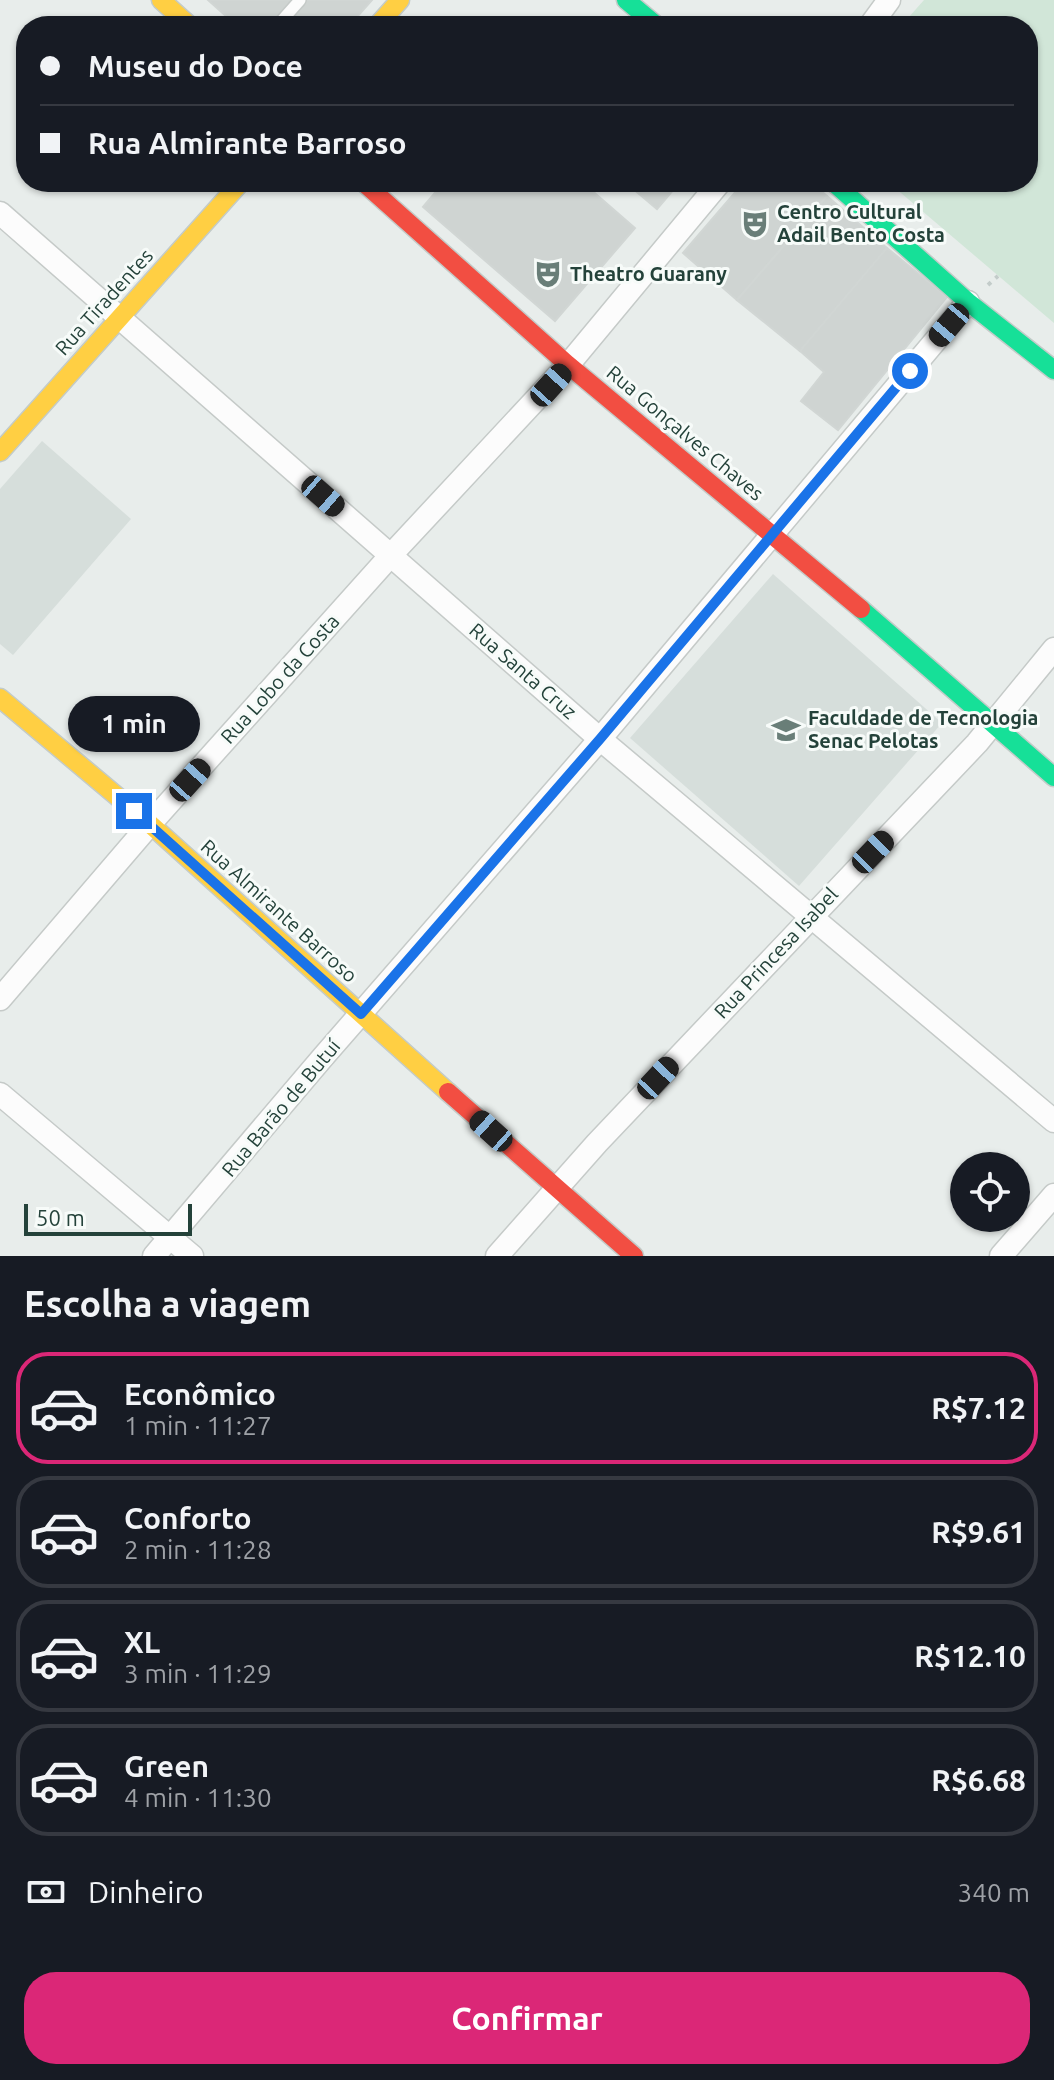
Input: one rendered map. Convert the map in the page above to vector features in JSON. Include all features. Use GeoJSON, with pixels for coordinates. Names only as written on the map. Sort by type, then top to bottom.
{"type":"FeatureCollection","features":[{"type":"Feature","properties":{"kind":"street"},"geometry":{"type":"LineString","coordinates":[[161,0],[179,16]]}},
{"type":"Feature","properties":{"kind":"street"},"geometry":{"type":"LineString","coordinates":[[626,0],[645,16]]}},
{"type":"Feature","properties":{"kind":"street","name":"Rua Tiradentes"},"geometry":{"type":"LineString","coordinates":[[0,452],[232,192]]}},
{"type":"Feature","properties":{"kind":"street","name":"Rua Gonçalves Chaves"},"geometry":{"type":"LineString","coordinates":[[374,192],[568,365],[773,534],[1054,777]]}},
{"type":"Feature","properties":{"kind":"street","name":"Rua Lobo da Costa"},"geometry":{"type":"LineString","coordinates":[[0,999],[150,824],[391,555],[568,365],[712,192]]}},
{"type":"Feature","properties":{"kind":"street"},"geometry":{"type":"LineString","coordinates":[[847,192],[968,302],[1054,370]]}},
{"type":"Feature","properties":{"kind":"street","name":"Rua Santa Cruz"},"geometry":{"type":"LineString","coordinates":[[0,213],[600,739],[1054,1121]]}},
{"type":"Feature","properties":{"kind":"street","name":"Rua Barão de Butuí"},"geometry":{"type":"LineString","coordinates":[[154,1256],[600,739],[968,302]]}},
{"type":"Feature","properties":{"kind":"street","name":"Rua Princesa Isabel"},"geometry":{"type":"LineString","coordinates":[[497,1256],[810,917],[995,723],[1054,649]]}},
{"type":"Feature","properties":{"kind":"street","name":"Rua Almirante Barroso"},"geometry":{"type":"LineString","coordinates":[[0,698],[150,824],[556,1190],[634,1256]]}},
{"type":"Feature","properties":{"kind":"street"},"geometry":{"type":"LineString","coordinates":[[0,1094],[192,1256]]}},
{"type":"Feature","properties":{"kind":"street"},"geometry":{"type":"LineString","coordinates":[[1001,1256],[1054,1195]]}},
{"type":"Feature","properties":{"kind":"lane"},"geometry":{"type":"LineString","coordinates":[[286,16],[300,0]]}},
{"type":"Feature","properties":{"kind":"shaded area"},"geometry":{"type":"Polygon","coordinates":[[[42,441],[131,519],[13,655],[0,644],[0,489],[42,441]]]}},
{"type":"Feature","properties":{"kind":"shaded area","name":"Faculdade de Tecnologia Senac Pelotas"},"geometry":{"type":"Polygon","coordinates":[[[773,574],[942,723],[799,886],[630,738],[773,574]]]}},
{"type":"Feature","properties":{"kind":"green space"},"geometry":{"type":"Polygon","coordinates":[[[924,0],[1054,0],[1054,323],[900,192],[1038,192],[1038,16],[910,16],[924,0]]]}},
{"type":"Feature","properties":{"kind":"building"},"geometry":{"type":"Polygon","coordinates":[[[208,0],[372,0],[358,16],[226,16],[208,0]]]}},
{"type":"Feature","properties":{"kind":"building","name":"Theatro Guarany"},"geometry":{"type":"Polygon","coordinates":[[[436,192],[594,192],[635,228],[555,321],[423,207],[436,192]]]}},
{"type":"Feature","properties":{"kind":"building"},"geometry":{"type":"Polygon","coordinates":[[[637,192],[671,192],[657,209],[637,192]]]}},
{"type":"Feature","properties":{"kind":"building","name":"Centro Cultural Adail Bento Costa"},"geometry":{"type":"Polygon","coordinates":[[[735,192],[822,192],[827,196],[737,300],[683,253],[735,192]]]}},
{"type":"Feature","properties":{"kind":"building"},"geometry":{"type":"Polygon","coordinates":[[[827,196],[887,248],[800,351],[737,300],[827,196]]]}},
{"type":"Feature","properties":{"kind":"building"},"geometry":{"type":"Polygon","coordinates":[[[887,248],[947,297],[838,430],[801,401],[824,372],[800,351],[887,248]]]}},
{"type":"Feature","properties":{"kind":"traffic: fast"},"geometry":{"type":"LineString","coordinates":[[626,0],[645,16]]}},
{"type":"Feature","properties":{"kind":"traffic: fast"},"geometry":{"type":"LineString","coordinates":[[844,192],[968,302],[1054,370]]}},
{"type":"Feature","properties":{"kind":"traffic: fast"},"geometry":{"type":"LineString","coordinates":[[861,609],[1054,777]]}},
{"type":"Feature","properties":{"kind":"traffic: slow"},"geometry":{"type":"LineString","coordinates":[[161,0],[179,16]]}},
{"type":"Feature","properties":{"kind":"traffic: slow"},"geometry":{"type":"LineString","coordinates":[[386,16],[400,0]]}},
{"type":"Feature","properties":{"kind":"traffic: slow"},"geometry":{"type":"LineString","coordinates":[[0,452],[232,192]]}},
{"type":"Feature","properties":{"kind":"traffic: slow"},"geometry":{"type":"LineString","coordinates":[[0,698],[150,824],[448,1092]]}},
{"type":"Feature","properties":{"kind":"traffic: jam"},"geometry":{"type":"LineString","coordinates":[[374,192],[567,364],[861,609]]}},
{"type":"Feature","properties":{"kind":"traffic: jam"},"geometry":{"type":"LineString","coordinates":[[448,1092],[634,1256]]}},
{"type":"Feature","properties":{"kind":"place","name":"Centro Cultural Adail Bento Costa"},"geometry":{"type":"Point","coordinates":[755,224]}},
{"type":"Feature","properties":{"kind":"place","name":"Theatro Guarany"},"geometry":{"type":"Point","coordinates":[548,274]}},
{"type":"Feature","properties":{"kind":"place","name":"Faculdade de Tecnologia Senac Pelotas"},"geometry":{"type":"Point","coordinates":[786,730]}},
{"type":"Feature","properties":{"kind":"route"},"geometry":{"type":"LineString","coordinates":[[134,811],[361,1014],[600,739],[910,371]]}}]}
